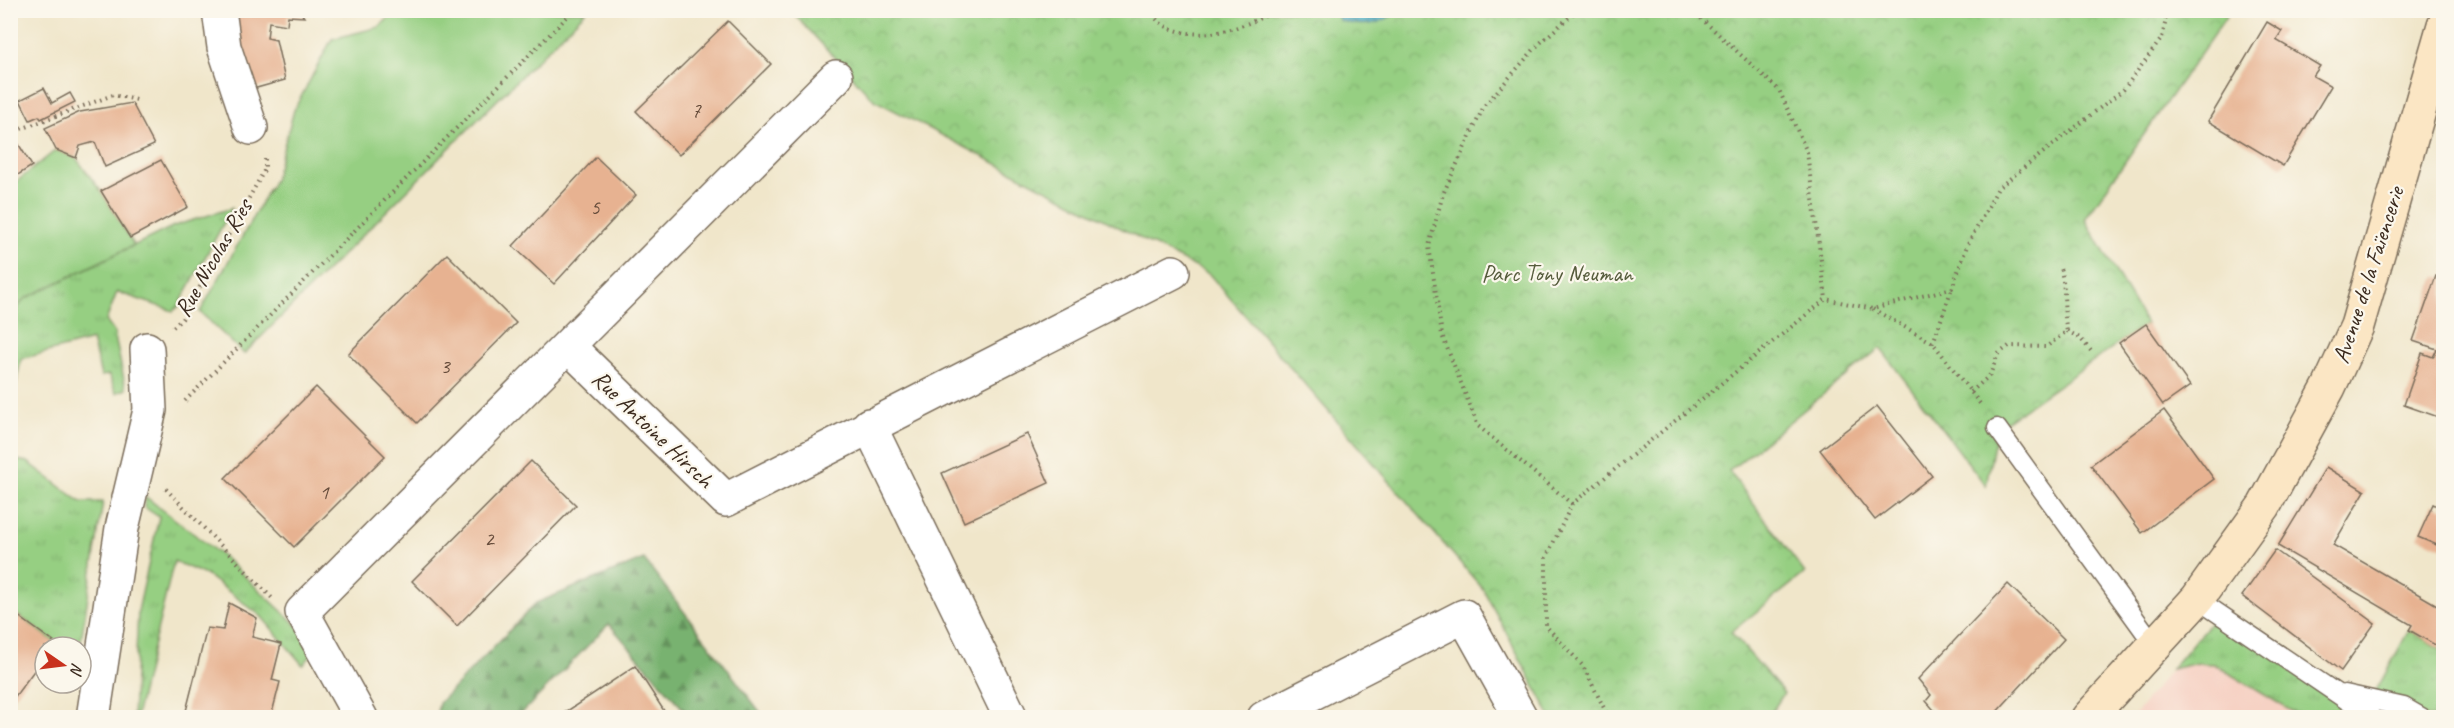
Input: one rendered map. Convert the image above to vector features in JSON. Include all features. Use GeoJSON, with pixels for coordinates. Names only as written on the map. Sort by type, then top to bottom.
{"type":"FeatureCollection","features":[{"type":"Feature","properties":{"kind":"main road","name":"Avenue de la Faïencerie"},"geometry":{"type":"LineString","coordinates":[[2088,717],[2197,599],[2264,507],[2329,387],[2356,326],[2444,25]]}},
{"type":"Feature","properties":{"kind":"street"},"geometry":{"type":"LineString","coordinates":[[219,10],[224,47],[251,128]]}},
{"type":"Feature","properties":{"kind":"street"},"geometry":{"type":"LineString","coordinates":[[361,717],[302,612],[836,77]]}},
{"type":"Feature","properties":{"kind":"street","name":"Rue Antoine Hirsch"},"geometry":{"type":"LineString","coordinates":[[568,346],[726,500],[869,425],[1173,272]]}},
{"type":"Feature","properties":{"kind":"street"},"geometry":{"type":"LineString","coordinates":[[93,717],[122,528],[150,410],[147,349]]}},
{"type":"Feature","properties":{"kind":"street"},"geometry":{"type":"LineString","coordinates":[[869,425],[1011,717]]}},
{"type":"Feature","properties":{"kind":"street"},"geometry":{"type":"LineString","coordinates":[[1264,717],[1464,616],[1521,717]]}},
{"type":"Feature","properties":{"kind":"lane"},"geometry":{"type":"LineString","coordinates":[[1997,428],[2155,646]]}},
{"type":"Feature","properties":{"kind":"lane"},"geometry":{"type":"LineString","coordinates":[[2197,599],[2373,717]]}},
{"type":"Feature","properties":{"kind":"lane"},"geometry":{"type":"LineString","coordinates":[[2338,693],[2404,707],[2423,717]]}},
{"type":"Feature","properties":{"kind":"path"},"geometry":{"type":"LineString","coordinates":[[150,410],[167,414],[187,399],[574,10]]}},
{"type":"Feature","properties":{"kind":"path"},"geometry":{"type":"LineString","coordinates":[[1148,10],[1165,26],[1197,33],[1233,31],[1277,10]]}},
{"type":"Feature","properties":{"kind":"path"},"geometry":{"type":"LineString","coordinates":[[1260,18],[1263,10]]}},
{"type":"Feature","properties":{"kind":"path"},"geometry":{"type":"LineString","coordinates":[[1572,504],[1478,426],[1442,335],[1430,246],[1443,194],[1484,106],[1538,45],[1577,10]]}},
{"type":"Feature","properties":{"kind":"path"},"geometry":{"type":"LineString","coordinates":[[1692,10],[1779,90],[1807,152],[1826,299]]}},
{"type":"Feature","properties":{"kind":"path"},"geometry":{"type":"LineString","coordinates":[[1933,344],[1967,246],[1998,188],[2124,89],[2162,38],[2168,10]]}},
{"type":"Feature","properties":{"kind":"path"},"geometry":{"type":"LineString","coordinates":[[10,133],[112,95],[137,100]]}},
{"type":"Feature","properties":{"kind":"path","name":"Rue Nicolas Ries"},"geometry":{"type":"LineString","coordinates":[[147,349],[182,319],[265,169],[266,145],[251,128]]}},
{"type":"Feature","properties":{"kind":"path"},"geometry":{"type":"LineString","coordinates":[[2060,268],[2064,286],[2064,318],[2067,330],[2080,338],[2091,351]]}},
{"type":"Feature","properties":{"kind":"path"},"geometry":{"type":"LineString","coordinates":[[1873,309],[1952,288]]}},
{"type":"Feature","properties":{"kind":"path"},"geometry":{"type":"LineString","coordinates":[[1609,717],[1583,666],[1546,626],[1546,558],[1572,504],[1826,299]]}},
{"type":"Feature","properties":{"kind":"path"},"geometry":{"type":"LineString","coordinates":[[1826,299],[1873,309],[1933,344],[1997,428]]}},
{"type":"Feature","properties":{"kind":"path"},"geometry":{"type":"LineString","coordinates":[[1971,392],[1990,375],[1998,354],[2009,346],[2046,347],[2067,330]]}},
{"type":"Feature","properties":{"kind":"path"},"geometry":{"type":"LineString","coordinates":[[137,467],[171,493],[284,610],[302,612]]}},
{"type":"Feature","properties":{"kind":"shaded area"},"geometry":{"type":"Polygon","coordinates":[[[2198,663],[2214,664],[2301,717],[2132,718],[2171,669],[2198,663]]]}},
{"type":"Feature","properties":{"kind":"green space"},"geometry":{"type":"Polygon","coordinates":[[[396,11],[586,11],[244,354],[200,312],[275,178],[294,110],[332,39],[379,27],[396,11]]]}},
{"type":"Feature","properties":{"kind":"green space","name":"Parc Tony Neuman"},"geometry":{"type":"Polygon","coordinates":[[[791,11],[2230,11],[2085,219],[2146,324],[1997,428],[1986,486],[1880,348],[1729,471],[1805,573],[1731,632],[1784,693],[1768,718],[1551,717],[1483,589],[1209,274],[874,100],[791,11]]]}},
{"type":"Feature","properties":{"kind":"green space"},"geometry":{"type":"Polygon","coordinates":[[[56,150],[76,158],[101,191],[134,245],[24,299],[11,317],[11,186],[56,150]]]}},
{"type":"Feature","properties":{"kind":"green space"},"geometry":{"type":"Polygon","coordinates":[[[232,208],[178,307],[173,311],[117,292],[106,321],[114,332],[126,389],[116,393],[109,375],[101,376],[92,340],[21,359],[11,409],[11,317],[24,299],[174,226],[232,208]]]}},
{"type":"Feature","properties":{"kind":"green space"},"geometry":{"type":"Polygon","coordinates":[[[11,459],[28,462],[81,502],[103,502],[82,635],[45,635],[11,610],[11,459]]]}},
{"type":"Feature","properties":{"kind":"green space"},"geometry":{"type":"Polygon","coordinates":[[[146,497],[225,558],[319,646],[303,665],[261,616],[208,576],[174,561],[136,717],[133,718],[138,611],[159,517],[144,507],[146,497]]]}},
{"type":"Feature","properties":{"kind":"green space"},"geometry":{"type":"Polygon","coordinates":[[[644,559],[764,717],[690,717],[609,624],[518,717],[436,717],[439,703],[536,603],[644,559]]]}},
{"type":"Feature","properties":{"kind":"green space"},"geometry":{"type":"Polygon","coordinates":[[[2218,613],[2338,693],[2371,700],[2409,630],[2443,650],[2443,717],[2301,717],[2214,664],[2198,663],[2171,669],[2218,613]]]}},
{"type":"Feature","properties":{"kind":"water"},"geometry":{"type":"Polygon","coordinates":[[[1336,10],[1398,11],[1377,23],[1363,25],[1339,20],[1336,10]]]}},
{"type":"Feature","properties":{"kind":"building"},"geometry":{"type":"Polygon","coordinates":[[[233,10],[299,10],[304,17],[288,16],[287,25],[269,22],[267,38],[276,40],[285,80],[253,89],[237,45],[233,10]]]}},
{"type":"Feature","properties":{"kind":"building"},"geometry":{"type":"Polygon","coordinates":[[[728,21],[771,64],[679,155],[636,111],[728,21]]]}},
{"type":"Feature","properties":{"kind":"building"},"geometry":{"type":"Polygon","coordinates":[[[2267,22],[2282,31],[2276,40],[2320,66],[2313,76],[2331,86],[2283,166],[2208,121],[2267,22]]]}},
{"type":"Feature","properties":{"kind":"building"},"geometry":{"type":"Polygon","coordinates":[[[44,88],[52,103],[70,93],[75,102],[41,119],[39,116],[30,120],[20,100],[44,88]]]}},
{"type":"Feature","properties":{"kind":"building"},"geometry":{"type":"Polygon","coordinates":[[[132,103],[154,145],[105,167],[95,142],[80,146],[76,158],[56,150],[45,128],[80,112],[132,103]]]}},
{"type":"Feature","properties":{"kind":"building"},"geometry":{"type":"Polygon","coordinates":[[[16,140],[32,166],[10,180],[10,142],[16,140]]]}},
{"type":"Feature","properties":{"kind":"building"},"geometry":{"type":"Polygon","coordinates":[[[596,157],[636,195],[554,284],[513,246],[596,157]]]}},
{"type":"Feature","properties":{"kind":"building"},"geometry":{"type":"Polygon","coordinates":[[[161,160],[188,207],[130,238],[101,191],[161,160]]]}},
{"type":"Feature","properties":{"kind":"building"},"geometry":{"type":"Polygon","coordinates":[[[447,254],[516,323],[417,423],[348,354],[447,254]]]}},
{"type":"Feature","properties":{"kind":"building"},"geometry":{"type":"Polygon","coordinates":[[[2436,276],[2444,278],[2444,419],[2404,405],[2422,353],[2433,357],[2437,349],[2413,341],[2436,276]]]}},
{"type":"Feature","properties":{"kind":"building"},"geometry":{"type":"Polygon","coordinates":[[[2146,324],[2190,386],[2163,405],[2119,343],[2146,324]]]}},
{"type":"Feature","properties":{"kind":"building"},"geometry":{"type":"Polygon","coordinates":[[[316,387],[385,456],[294,547],[225,478],[316,387]]]}},
{"type":"Feature","properties":{"kind":"building"},"geometry":{"type":"Polygon","coordinates":[[[1877,406],[1932,476],[1875,520],[1820,450],[1877,406]]]}},
{"type":"Feature","properties":{"kind":"building"},"geometry":{"type":"Polygon","coordinates":[[[2164,410],[2214,479],[2142,533],[2091,465],[2164,410]]]}},
{"type":"Feature","properties":{"kind":"building"},"geometry":{"type":"Polygon","coordinates":[[[1027,434],[1049,483],[964,522],[942,473],[1027,434]]]}},
{"type":"Feature","properties":{"kind":"building"},"geometry":{"type":"Polygon","coordinates":[[[531,461],[576,505],[457,626],[412,581],[531,461]]]}},
{"type":"Feature","properties":{"kind":"building"},"geometry":{"type":"Polygon","coordinates":[[[2326,467],[2365,491],[2333,545],[2444,609],[2444,650],[2409,630],[2412,625],[2278,546],[2326,467]]]}},
{"type":"Feature","properties":{"kind":"building"},"geometry":{"type":"Polygon","coordinates":[[[2433,504],[2444,509],[2444,548],[2418,537],[2433,504]]]}},
{"type":"Feature","properties":{"kind":"building"},"geometry":{"type":"Polygon","coordinates":[[[2275,550],[2375,623],[2341,671],[2242,596],[2275,550]]]}},
{"type":"Feature","properties":{"kind":"building"},"geometry":{"type":"Polygon","coordinates":[[[2008,584],[2064,639],[1992,717],[1940,717],[1926,701],[1931,695],[1918,679],[2008,584]]]}},
{"type":"Feature","properties":{"kind":"building"},"geometry":{"type":"Polygon","coordinates":[[[229,603],[257,618],[252,637],[281,644],[272,680],[280,682],[271,717],[208,717],[186,711],[207,628],[223,630],[229,603]]]}},
{"type":"Feature","properties":{"kind":"building"},"geometry":{"type":"Polygon","coordinates":[[[10,610],[44,635],[33,635],[33,672],[10,703],[10,610]]]}},
{"type":"Feature","properties":{"kind":"building"},"geometry":{"type":"Polygon","coordinates":[[[635,666],[668,717],[558,717],[635,666]]]}}]}
